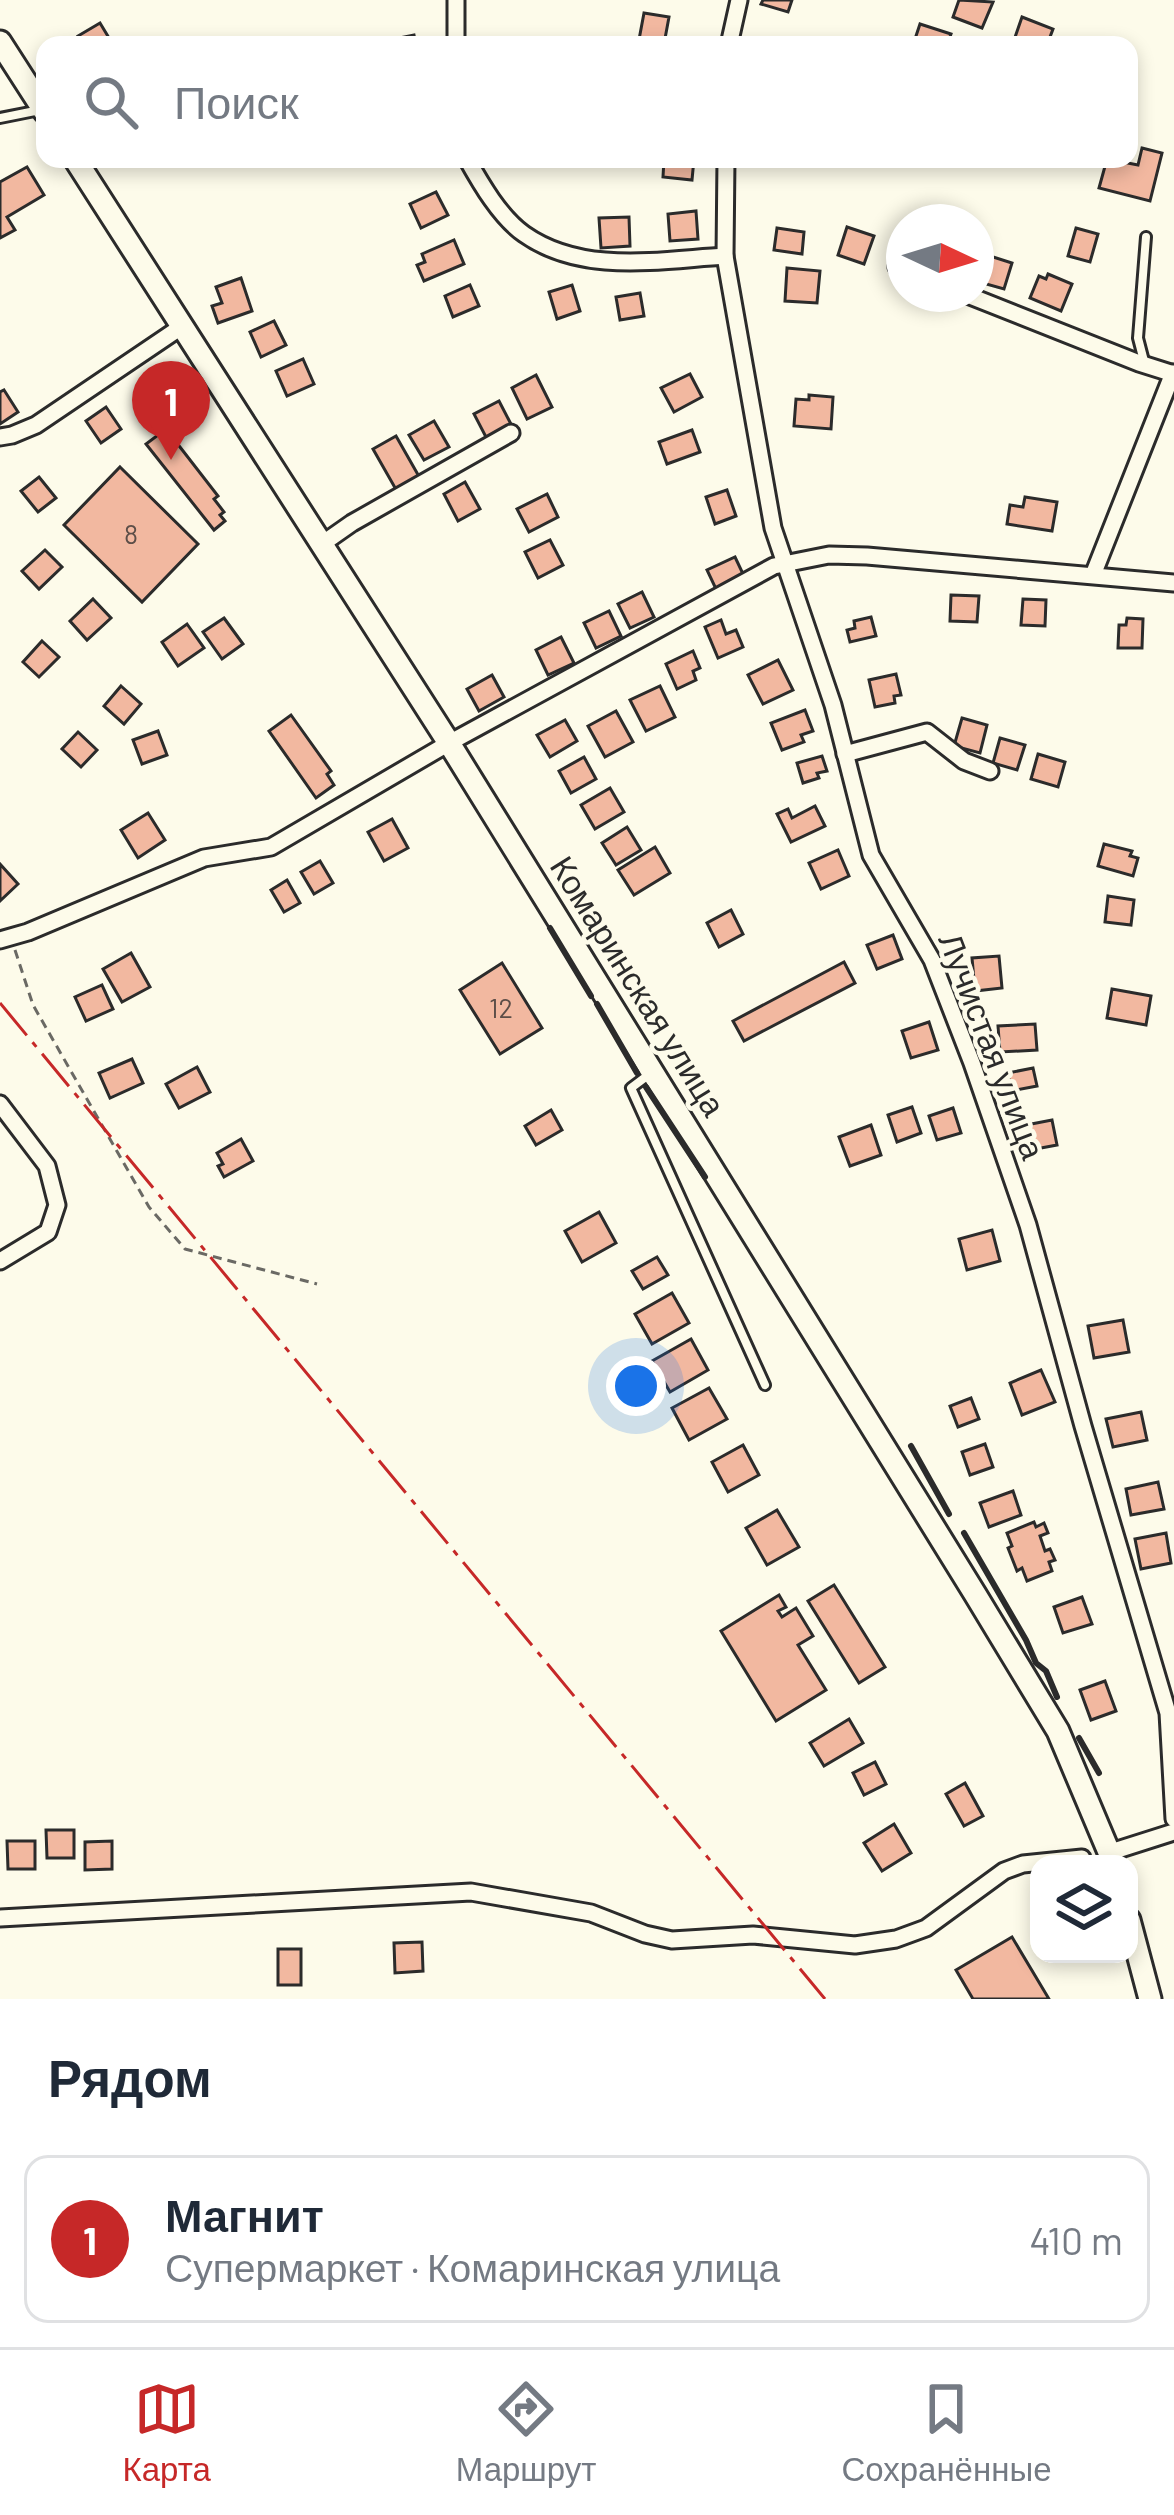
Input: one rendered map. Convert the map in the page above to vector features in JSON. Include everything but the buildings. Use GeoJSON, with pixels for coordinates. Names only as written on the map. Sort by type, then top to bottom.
{"type":"FeatureCollection","features":[{"type":"Feature","properties":{"kind":"street"},"geometry":{"type":"LineString","coordinates":[[456,0],[456,36]]}},
{"type":"Feature","properties":{"kind":"street"},"geometry":{"type":"LineString","coordinates":[[731,36],[740,0]]}},
{"type":"Feature","properties":{"kind":"street"},"geometry":{"type":"LineString","coordinates":[[0,41],[36,98]]}},
{"type":"Feature","properties":{"kind":"street","name":"Комаринская улица"},"geometry":{"type":"LineString","coordinates":[[81,168],[449,743],[1058,1731],[1112,1855]]}},
{"type":"Feature","properties":{"kind":"street"},"geometry":{"type":"LineString","coordinates":[[473,168],[521,233],[548,247],[597,263],[725,256]]}},
{"type":"Feature","properties":{"kind":"street","name":"Лучистая улица"},"geometry":{"type":"LineString","coordinates":[[726,168],[725,256],[783,564],[833,705],[871,855],[932,960],[1028,1225],[1168,1713],[1174,1819]]}},
{"type":"Feature","properties":{"kind":"street"},"geometry":{"type":"LineString","coordinates":[[994,305],[1173,373],[1093,575]]}},
{"type":"Feature","properties":{"kind":"street"},"geometry":{"type":"LineString","coordinates":[[0,437],[36,425],[181,327]]}},
{"type":"Feature","properties":{"kind":"street"},"geometry":{"type":"LineString","coordinates":[[322,544],[512,434]]}},
{"type":"Feature","properties":{"kind":"street"},"geometry":{"type":"LineString","coordinates":[[5,939],[204,857],[271,847],[449,743],[783,564],[829,555],[867,556],[1174,583]]}},
{"type":"Feature","properties":{"kind":"street"},"geometry":{"type":"LineString","coordinates":[[845,754],[927,732],[964,761],[990,771]]}},
{"type":"Feature","properties":{"kind":"street"},"geometry":{"type":"LineString","coordinates":[[0,1104],[46,1166],[57,1205],[48,1232],[0,1261]]}},
{"type":"Feature","properties":{"kind":"street"},"geometry":{"type":"LineString","coordinates":[[1120,1855],[1174,1832]]}},
{"type":"Feature","properties":{"kind":"street"},"geometry":{"type":"LineString","coordinates":[[0,1918],[471,1892],[591,1913],[672,1940],[753,1935],[855,1946],[926,1928],[1004,1871],[1030,1863]]}},
{"type":"Feature","properties":{"kind":"street"},"geometry":{"type":"LineString","coordinates":[[1138,1954],[1150,1999]]}},
{"type":"Feature","properties":{"kind":"lane"},"geometry":{"type":"LineString","coordinates":[[0,118],[36,112]]}},
{"type":"Feature","properties":{"kind":"lane"},"geometry":{"type":"LineString","coordinates":[[1145,365],[1138,338],[1146,237]]}},
{"type":"Feature","properties":{"kind":"lane"},"geometry":{"type":"LineString","coordinates":[[652,1072],[631,1088],[765,1385]]}},
{"type":"Feature","properties":{"kind":"path"},"geometry":{"type":"LineString","coordinates":[[5,939],[34,1005],[149,1207],[184,1249],[317,1284]]}},
{"type":"Feature","properties":{"kind":"wall"},"geometry":{"type":"LineString","coordinates":[[550,928],[591,996]]}},
{"type":"Feature","properties":{"kind":"wall"},"geometry":{"type":"LineString","coordinates":[[597,1004],[637,1073]]}},
{"type":"Feature","properties":{"kind":"wall"},"geometry":{"type":"LineString","coordinates":[[646,1087],[705,1177]]}},
{"type":"Feature","properties":{"kind":"wall"},"geometry":{"type":"LineString","coordinates":[[911,1446],[949,1514]]}},
{"type":"Feature","properties":{"kind":"wall"},"geometry":{"type":"LineString","coordinates":[[964,1533],[1057,1697]]}},
{"type":"Feature","properties":{"kind":"wall"},"geometry":{"type":"LineString","coordinates":[[1079,1738],[1099,1773]]}},
{"type":"Feature","properties":{"kind":"power"},"geometry":{"type":"LineString","coordinates":[[0,1003],[825,1999]]}},
{"type":"Feature","properties":{"kind":"place","name":"Магнит"},"geometry":{"type":"Point","coordinates":[171,460]}}]}
